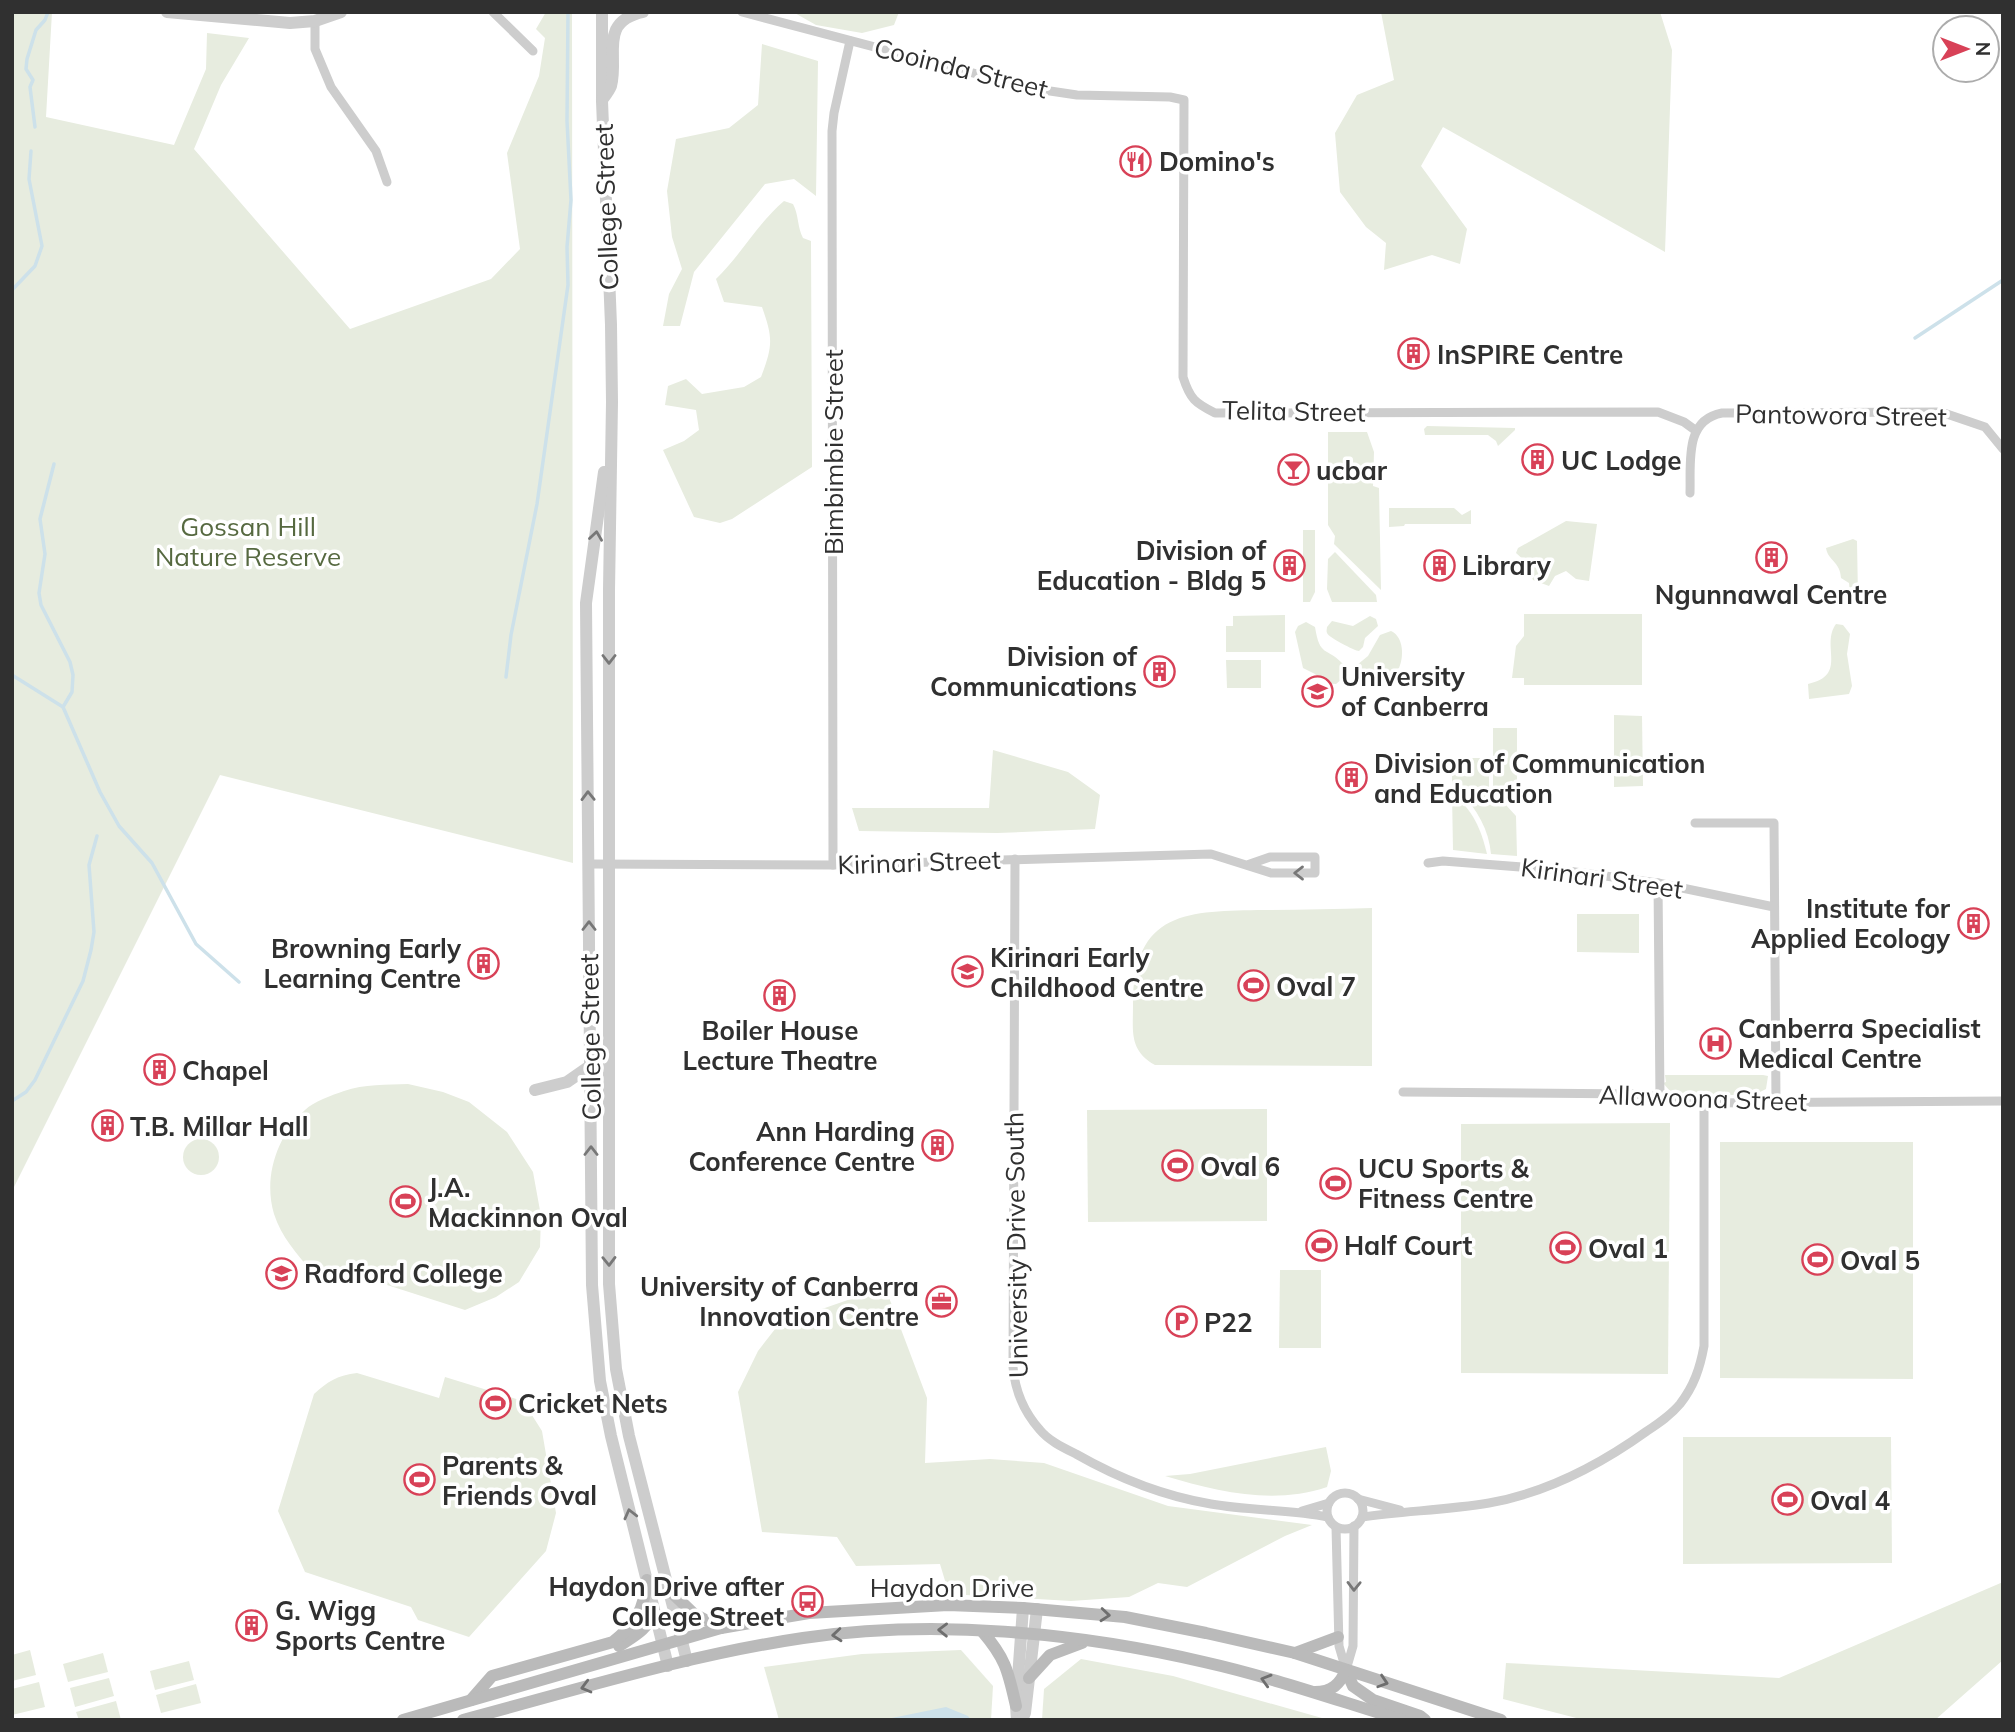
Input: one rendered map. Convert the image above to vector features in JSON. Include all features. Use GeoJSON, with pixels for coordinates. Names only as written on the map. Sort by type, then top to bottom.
{"type":"FeatureCollection","features":[{"type":"Feature","properties":{"kind":"main road"},"geometry":{"type":"LineString","coordinates":[[471,1700],[492,1676],[613,1642],[638,1615],[645,1601],[647,1580]]}},
{"type":"Feature","properties":{"kind":"main road"},"geometry":{"type":"LineString","coordinates":[[669,1590],[694,1614],[721,1628]]}},
{"type":"Feature","properties":{"kind":"main road","name":"Haydon Drive"},"geometry":{"type":"LineString","coordinates":[[403,1720],[721,1628],[809,1612],[948,1605],[1125,1617],[1295,1653],[1502,1720]]}},
{"type":"Feature","properties":{"kind":"main road"},"geometry":{"type":"LineString","coordinates":[[526,1684],[544,1667],[617,1647],[642,1630],[650,1622],[654,1612]]}},
{"type":"Feature","properties":{"kind":"main road","name":"Haydon Drive"},"geometry":{"type":"LineString","coordinates":[[463,1720],[687,1661],[805,1638],[905,1630],[1035,1634],[1146,1650],[1206,1662],[1402,1720]]}},
{"type":"Feature","properties":{"kind":"main road"},"geometry":{"type":"LineString","coordinates":[[982,1631],[1007,1666],[1018,1715]]}},
{"type":"Feature","properties":{"kind":"main road"},"geometry":{"type":"LineString","coordinates":[[1295,1653],[1338,1637]]}},
{"type":"Feature","properties":{"kind":"main road"},"geometry":{"type":"LineString","coordinates":[[1029,1678],[1051,1655],[1085,1641]]}},
{"type":"Feature","properties":{"kind":"main road"},"geometry":{"type":"LineString","coordinates":[[1306,1691],[1329,1690],[1342,1681],[1346,1670]]}},
{"type":"Feature","properties":{"kind":"main road"},"geometry":{"type":"LineString","coordinates":[[1346,1670],[1353,1686],[1373,1700],[1425,1720]]}},
{"type":"Feature","properties":{"kind":"street"},"geometry":{"type":"LineString","coordinates":[[167,12],[267,22],[315,21],[341,12]]}},
{"type":"Feature","properties":{"kind":"street"},"geometry":{"type":"LineString","coordinates":[[493,12],[533,51]]}},
{"type":"Feature","properties":{"kind":"street","name":"College Street"},"geometry":{"type":"LineString","coordinates":[[602,12],[602,101],[612,402],[608,1258],[616,1369],[629,1436],[687,1661]]}},
{"type":"Feature","properties":{"kind":"street"},"geometry":{"type":"LineString","coordinates":[[602,101],[611,86],[615,30],[623,20],[643,12]]}},
{"type":"Feature","properties":{"kind":"street","name":"Cooinda Street"},"geometry":{"type":"LineString","coordinates":[[741,12],[1030,88],[1077,95],[1170,97],[1184,100]]}},
{"type":"Feature","properties":{"kind":"street"},"geometry":{"type":"LineString","coordinates":[[315,21],[315,49],[331,87],[376,151],[387,182]]}},
{"type":"Feature","properties":{"kind":"street","name":"Bimbimbie Street"},"geometry":{"type":"LineString","coordinates":[[833,864],[832,131],[850,41]]}},
{"type":"Feature","properties":{"kind":"street","name":"Telita Street"},"geometry":{"type":"LineString","coordinates":[[1184,100],[1184,377],[1188,394],[1199,405],[1215,413],[1658,412],[1684,422],[1695,430]]}},
{"type":"Feature","properties":{"kind":"street","name":"College Street"},"geometry":{"type":"LineString","coordinates":[[612,402],[586,603],[592,1285],[600,1381],[611,1437],[668,1666]]}},
{"type":"Feature","properties":{"kind":"street","name":"Pantowora Street"},"geometry":{"type":"LineString","coordinates":[[1695,430],[1705,418],[1722,412],[1941,412],[1985,427],[2003,449]]}},
{"type":"Feature","properties":{"kind":"street"},"geometry":{"type":"LineString","coordinates":[[1690,494],[1695,430]]}},
{"type":"Feature","properties":{"kind":"street"},"geometry":{"type":"LineString","coordinates":[[1695,823],[1773,823],[1776,1103]]}},
{"type":"Feature","properties":{"kind":"street","name":"Kirinari Street"},"geometry":{"type":"LineString","coordinates":[[589,864],[833,864],[1210,854],[1247,866],[1270,873],[1315,873],[1315,857],[1270,857],[1247,866]]}},
{"type":"Feature","properties":{"kind":"street","name":"University Drive South"},"geometry":{"type":"LineString","coordinates":[[1015,859],[1013,1367],[1020,1399],[1041,1432],[1049,1439],[1102,1470],[1131,1482],[1180,1498],[1212,1504],[1255,1510],[1301,1511],[1328,1517]]}},
{"type":"Feature","properties":{"kind":"street","name":"Kirinari Street"},"geometry":{"type":"LineString","coordinates":[[1428,863],[1443,861],[1560,870],[1658,883],[1774,907]]}},
{"type":"Feature","properties":{"kind":"street"},"geometry":{"type":"LineString","coordinates":[[1658,883],[1660,1098]]}},
{"type":"Feature","properties":{"kind":"street"},"geometry":{"type":"LineString","coordinates":[[535,1090],[567,1082],[590,1066]]}},
{"type":"Feature","properties":{"kind":"street","name":"Allawoona Street"},"geometry":{"type":"LineString","coordinates":[[1403,1092],[1636,1094],[1704,1103],[2003,1101]]}},
{"type":"Feature","properties":{"kind":"street"},"geometry":{"type":"LineString","coordinates":[[1336,1527],[1345,1529],[1354,1526],[1362,1517],[1492,1503],[1556,1483],[1616,1454],[1680,1405],[1697,1376],[1704,1346],[1704,1103]]}},
{"type":"Feature","properties":{"kind":"street"},"geometry":{"type":"LineString","coordinates":[[1346,1670],[1338,1637],[1338,1549],[1336,1527],[1328,1517],[1329,1503],[1340,1494],[1350,1494],[1358,1499],[1405,1511]]}},
{"type":"Feature","properties":{"kind":"street"},"geometry":{"type":"LineString","coordinates":[[1358,1499],[1362,1505],[1362,1517]]}},
{"type":"Feature","properties":{"kind":"street","name":"University Drive South"},"geometry":{"type":"LineString","coordinates":[[1301,1511],[1329,1503]]}},
{"type":"Feature","properties":{"kind":"street"},"geometry":{"type":"LineString","coordinates":[[1346,1670],[1353,1646],[1354,1526]]}},
{"type":"Feature","properties":{"kind":"street"},"geometry":{"type":"LineString","coordinates":[[1018,1715],[1023,1608]]}},
{"type":"Feature","properties":{"kind":"street"},"geometry":{"type":"LineString","coordinates":[[1018,1715],[1029,1678],[1037,1609]]}},
{"type":"Feature","properties":{"kind":"green space","name":"Gossan Hill Nature Reserve"},"geometry":{"type":"Polygon","coordinates":[[[13,12],[52,12],[46,117],[174,145],[206,69],[207,33],[249,38],[221,85],[194,149],[350,329],[491,279],[520,249],[507,153],[539,76],[545,38],[536,29],[546,12],[572,12],[573,863],[220,775],[12,1191],[13,12]]]}},
{"type":"Feature","properties":{"kind":"green space"},"geometry":{"type":"Polygon","coordinates":[[[793,12],[899,12],[894,25],[862,33],[816,25],[793,12]]]}},
{"type":"Feature","properties":{"kind":"green space"},"geometry":{"type":"Polygon","coordinates":[[[1381,12],[1660,12],[1672,50],[1665,252],[1443,127],[1421,166],[1467,229],[1460,264],[1432,255],[1384,270],[1386,243],[1366,227],[1340,192],[1335,133],[1357,95],[1394,80],[1381,12]]]}},
{"type":"Feature","properties":{"kind":"green space"},"geometry":{"type":"Polygon","coordinates":[[[762,44],[818,61],[816,196],[794,179],[765,184],[694,272],[680,326],[663,326],[669,294],[682,269],[672,237],[667,191],[676,139],[729,128],[758,105],[762,44]]]}},
{"type":"Feature","properties":{"kind":"green space"},"geometry":{"type":"Polygon","coordinates":[[[784,201],[793,204],[803,238],[811,241],[812,467],[732,519],[720,523],[694,517],[663,450],[684,441],[699,430],[696,410],[665,405],[668,386],[686,379],[702,394],[744,387],[761,377],[770,342],[762,307],[724,302],[716,279],[784,201]]]}},
{"type":"Feature","properties":{"kind":"green space"},"geometry":{"type":"Polygon","coordinates":[[[1427,426],[1515,430],[1498,446],[1488,435],[1425,435],[1424,429],[1427,426]]]}},
{"type":"Feature","properties":{"kind":"green space"},"geometry":{"type":"Polygon","coordinates":[[[1328,432],[1367,432],[1374,452],[1373,486],[1379,488],[1381,590],[1334,544],[1335,536],[1328,525],[1328,432]]]}},
{"type":"Feature","properties":{"kind":"green space"},"geometry":{"type":"Polygon","coordinates":[[[1389,508],[1454,508],[1462,515],[1471,510],[1471,524],[1405,524],[1389,527],[1389,508]]]}},
{"type":"Feature","properties":{"kind":"green space"},"geometry":{"type":"Polygon","coordinates":[[[1566,521],[1597,524],[1589,581],[1576,579],[1566,571],[1555,576],[1549,586],[1533,580],[1526,562],[1516,553],[1518,548],[1566,521]]]}},
{"type":"Feature","properties":{"kind":"green space"},"geometry":{"type":"Polygon","coordinates":[[[1303,530],[1315,530],[1315,592],[1310,602],[1303,602],[1303,530]]]}},
{"type":"Feature","properties":{"kind":"green space"},"geometry":{"type":"Polygon","coordinates":[[[1853,539],[1857,541],[1858,597],[1850,594],[1849,583],[1841,578],[1839,568],[1826,548],[1853,539]]]}},
{"type":"Feature","properties":{"kind":"green space"},"geometry":{"type":"Polygon","coordinates":[[[1335,552],[1376,595],[1377,602],[1332,602],[1327,589],[1328,559],[1335,552]]]}},
{"type":"Feature","properties":{"kind":"green space"},"geometry":{"type":"Polygon","coordinates":[[[1524,614],[1642,614],[1642,685],[1524,685],[1524,678],[1512,678],[1516,646],[1524,636],[1524,614]]]}},
{"type":"Feature","properties":{"kind":"green space"},"geometry":{"type":"Polygon","coordinates":[[[1285,615],[1285,652],[1226,652],[1226,626],[1233,626],[1233,616],[1285,615]]]}},
{"type":"Feature","properties":{"kind":"green space"},"geometry":{"type":"Polygon","coordinates":[[[1370,616],[1376,619],[1378,626],[1365,638],[1359,651],[1342,644],[1327,633],[1327,627],[1332,621],[1353,626],[1370,616]]]}},
{"type":"Feature","properties":{"kind":"green space"},"geometry":{"type":"Polygon","coordinates":[[[1306,622],[1315,627],[1322,648],[1343,664],[1343,678],[1336,684],[1323,683],[1315,674],[1303,668],[1295,632],[1298,626],[1306,622]]]}},
{"type":"Feature","properties":{"kind":"green space"},"geometry":{"type":"Polygon","coordinates":[[[1836,624],[1843,625],[1850,634],[1847,654],[1852,686],[1849,694],[1809,699],[1808,684],[1820,680],[1831,667],[1831,641],[1836,624]]]}},
{"type":"Feature","properties":{"kind":"green space"},"geometry":{"type":"Polygon","coordinates":[[[1391,631],[1402,648],[1399,668],[1372,678],[1361,677],[1357,665],[1368,656],[1380,635],[1391,631]]]}},
{"type":"Feature","properties":{"kind":"green space"},"geometry":{"type":"Polygon","coordinates":[[[1226,660],[1261,660],[1261,688],[1227,688],[1226,660]]]}},
{"type":"Feature","properties":{"kind":"green space"},"geometry":{"type":"Polygon","coordinates":[[[1614,715],[1642,716],[1643,786],[1614,787],[1614,715]]]}},
{"type":"Feature","properties":{"kind":"green space"},"geometry":{"type":"Polygon","coordinates":[[[1493,728],[1517,728],[1517,787],[1493,787],[1493,728]]]}},
{"type":"Feature","properties":{"kind":"green space"},"geometry":{"type":"Polygon","coordinates":[[[993,750],[1068,772],[1100,795],[1095,829],[997,833],[859,831],[852,808],[989,808],[993,750]]]}},
{"type":"Feature","properties":{"kind":"green space"},"geometry":{"type":"Polygon","coordinates":[[[1452,758],[1489,758],[1489,787],[1452,787],[1452,758]]]}},
{"type":"Feature","properties":{"kind":"green space"},"geometry":{"type":"Polygon","coordinates":[[[1460,792],[1494,792],[1516,816],[1517,856],[1491,854],[1481,820],[1460,792]]]}},
{"type":"Feature","properties":{"kind":"green space"},"geometry":{"type":"Polygon","coordinates":[[[1452,793],[1475,820],[1487,854],[1453,850],[1452,793]]]}},
{"type":"Feature","properties":{"kind":"green space","name":"Oval 7"},"geometry":{"type":"Polygon","coordinates":[[[1372,908],[1372,1066],[1155,1065],[1137,1047],[1133,1024],[1136,974],[1143,950],[1154,933],[1170,922],[1189,915],[1237,910],[1372,908]]]}},
{"type":"Feature","properties":{"kind":"green space"},"geometry":{"type":"Polygon","coordinates":[[[1577,914],[1639,914],[1639,953],[1577,952],[1577,914]]]}},
{"type":"Feature","properties":{"kind":"green space"},"geometry":{"type":"Polygon","coordinates":[[[1665,1075],[1768,1076],[1766,1089],[1754,1095],[1685,1095],[1670,1091],[1663,1083],[1666,1082],[1665,1075]]]}},
{"type":"Feature","properties":{"kind":"green space","name":"J.A. Mackinnon Oval"},"geometry":{"type":"Polygon","coordinates":[[[408,1084],[443,1092],[469,1102],[507,1132],[533,1172],[541,1216],[540,1247],[519,1282],[496,1297],[465,1310],[331,1267],[318,1269],[316,1277],[287,1240],[274,1214],[270,1186],[275,1158],[287,1132],[305,1110],[323,1099],[352,1089],[408,1084]]]}},
{"type":"Feature","properties":{"kind":"green space","name":"Oval 6"},"geometry":{"type":"Polygon","coordinates":[[[1267,1109],[1267,1221],[1088,1222],[1087,1110],[1267,1109]]]}},
{"type":"Feature","properties":{"kind":"green space","name":"Oval 1"},"geometry":{"type":"Polygon","coordinates":[[[1670,1123],[1668,1374],[1461,1373],[1461,1124],[1670,1123]]]}},
{"type":"Feature","properties":{"kind":"green space"},"geometry":{"type":"Polygon","coordinates":[[[201,1139],[214,1144],[219,1157],[214,1170],[201,1175],[188,1170],[183,1157],[188,1144],[201,1139]]]}},
{"type":"Feature","properties":{"kind":"green space","name":"Oval 5"},"geometry":{"type":"Polygon","coordinates":[[[1720,1142],[1913,1142],[1913,1379],[1720,1378],[1720,1142]]]}},
{"type":"Feature","properties":{"kind":"green space"},"geometry":{"type":"Polygon","coordinates":[[[1280,1270],[1321,1270],[1321,1348],[1279,1348],[1280,1270]]]}},
{"type":"Feature","properties":{"kind":"green space"},"geometry":{"type":"Polygon","coordinates":[[[885,1287],[927,1398],[925,1463],[990,1459],[1044,1463],[1168,1506],[1312,1525],[1285,1536],[1187,1587],[1158,1583],[1129,1597],[1071,1601],[949,1594],[940,1564],[856,1566],[837,1537],[762,1532],[738,1392],[758,1351],[779,1324],[885,1287]]]}},
{"type":"Feature","properties":{"kind":"green space","name":"Parents & Friends Oval"},"geometry":{"type":"Polygon","coordinates":[[[357,1373],[439,1398],[445,1377],[523,1401],[542,1431],[556,1513],[546,1551],[469,1637],[418,1620],[411,1607],[305,1572],[278,1511],[314,1394],[333,1380],[357,1373]]]}},
{"type":"Feature","properties":{"kind":"green space","name":"Oval 4"},"geometry":{"type":"Polygon","coordinates":[[[1683,1437],[1891,1437],[1892,1563],[1683,1564],[1683,1437]]]}},
{"type":"Feature","properties":{"kind":"green space"},"geometry":{"type":"Polygon","coordinates":[[[1326,1447],[1331,1471],[1327,1487],[1307,1492],[1266,1496],[1246,1494],[1165,1476],[1190,1474],[1326,1447]]]}},
{"type":"Feature","properties":{"kind":"green space"},"geometry":{"type":"Polygon","coordinates":[[[2003,1582],[2003,1660],[1935,1720],[1584,1720],[1503,1699],[1506,1663],[1779,1678],[2003,1582]]]}},
{"type":"Feature","properties":{"kind":"green space"},"geometry":{"type":"Polygon","coordinates":[[[30,1650],[36,1675],[12,1681],[12,1655],[30,1650]]]}},
{"type":"Feature","properties":{"kind":"green space"},"geometry":{"type":"Polygon","coordinates":[[[961,1650],[993,1686],[991,1720],[779,1720],[764,1667],[862,1654],[961,1650]]]}},
{"type":"Feature","properties":{"kind":"green space"},"geometry":{"type":"Polygon","coordinates":[[[103,1653],[108,1672],[68,1682],[63,1664],[103,1653]]]}},
{"type":"Feature","properties":{"kind":"green space"},"geometry":{"type":"Polygon","coordinates":[[[1081,1659],[1173,1676],[1329,1720],[1042,1720],[1044,1689],[1081,1659]]]}},
{"type":"Feature","properties":{"kind":"green space"},"geometry":{"type":"Polygon","coordinates":[[[189,1661],[194,1680],[155,1690],[150,1671],[189,1661]]]}},
{"type":"Feature","properties":{"kind":"green space"},"geometry":{"type":"Polygon","coordinates":[[[109,1678],[114,1696],[75,1707],[70,1688],[109,1678]]]}},
{"type":"Feature","properties":{"kind":"green space"},"geometry":{"type":"Polygon","coordinates":[[[39,1682],[45,1707],[12,1715],[12,1689],[39,1682]]]}},
{"type":"Feature","properties":{"kind":"green space"},"geometry":{"type":"Polygon","coordinates":[[[196,1684],[201,1703],[161,1713],[156,1695],[196,1684]]]}},
{"type":"Feature","properties":{"kind":"green space"},"geometry":{"type":"Polygon","coordinates":[[[116,1701],[121,1720],[79,1720],[76,1712],[116,1701]]]}},
{"type":"Feature","properties":{"kind":"water"},"geometry":{"type":"Polygon","coordinates":[[[946,1707],[968,1716],[971,1720],[882,1720],[946,1707]]]}},
{"type":"Feature","properties":{"kind":"waterway"},"geometry":{"type":"LineString","coordinates":[[35,127],[30,87],[33,80],[26,69],[27,59],[36,30],[48,12]]}},
{"type":"Feature","properties":{"kind":"waterway"},"geometry":{"type":"LineString","coordinates":[[506,677],[511,635],[537,504],[568,285],[567,247],[571,200],[567,121],[568,12]]}},
{"type":"Feature","properties":{"kind":"waterway"},"geometry":{"type":"LineString","coordinates":[[12,290],[35,266],[42,246],[29,179],[31,151]]}},
{"type":"Feature","properties":{"kind":"waterway"},"geometry":{"type":"LineString","coordinates":[[1915,338],[2003,280]]}},
{"type":"Feature","properties":{"kind":"waterway"},"geometry":{"type":"LineString","coordinates":[[54,464],[40,519],[45,554],[39,593],[41,605],[70,662],[73,675],[72,692],[63,707]]}},
{"type":"Feature","properties":{"kind":"waterway"},"geometry":{"type":"LineString","coordinates":[[12,675],[63,707],[100,792],[119,826],[152,863],[196,944],[239,982]]}},
{"type":"Feature","properties":{"kind":"waterway"},"geometry":{"type":"LineString","coordinates":[[12,1101],[26,1092],[35,1080],[83,981],[94,932],[89,865],[97,836]]}},
{"type":"Feature","properties":{"kind":"place","name":"Domino's"},"geometry":{"type":"Point","coordinates":[1136,161]}},
{"type":"Feature","properties":{"kind":"place","name":"InSPIRE Centre"},"geometry":{"type":"Point","coordinates":[1414,354]}},
{"type":"Feature","properties":{"kind":"place","name":"UC Lodge"},"geometry":{"type":"Point","coordinates":[1538,460]}},
{"type":"Feature","properties":{"kind":"place","name":"ucbar"},"geometry":{"type":"Point","coordinates":[1293,470]}},
{"type":"Feature","properties":{"kind":"place","name":"Ngunnawal Centre"},"geometry":{"type":"Point","coordinates":[1771,558]}},
{"type":"Feature","properties":{"kind":"place","name":"Division of Education - Bldg 5"},"geometry":{"type":"Point","coordinates":[1289,565]}},
{"type":"Feature","properties":{"kind":"place","name":"Library"},"geometry":{"type":"Point","coordinates":[1439,565]}},
{"type":"Feature","properties":{"kind":"place","name":"Division of Communications"},"geometry":{"type":"Point","coordinates":[1160,671]}},
{"type":"Feature","properties":{"kind":"place","name":"University of Canberra"},"geometry":{"type":"Point","coordinates":[1318,691]}},
{"type":"Feature","properties":{"kind":"place","name":"Division of Communication and Education"},"geometry":{"type":"Point","coordinates":[1351,778]}},
{"type":"Feature","properties":{"kind":"place","name":"Institute for Applied Ecology"},"geometry":{"type":"Point","coordinates":[1973,923]}},
{"type":"Feature","properties":{"kind":"place","name":"Browning Early Learning Centre"},"geometry":{"type":"Point","coordinates":[484,963]}},
{"type":"Feature","properties":{"kind":"place","name":"Kirinari Early Childhood Centre"},"geometry":{"type":"Point","coordinates":[967,972]}},
{"type":"Feature","properties":{"kind":"place","name":"Oval 7"},"geometry":{"type":"Point","coordinates":[1253,986]}},
{"type":"Feature","properties":{"kind":"place","name":"Boiler House Lecture Theatre"},"geometry":{"type":"Point","coordinates":[780,995]}},
{"type":"Feature","properties":{"kind":"place","name":"Canberra Specialist Medical Centre"},"geometry":{"type":"Point","coordinates":[1715,1043]}},
{"type":"Feature","properties":{"kind":"place","name":"Chapel"},"geometry":{"type":"Point","coordinates":[159,1070]}},
{"type":"Feature","properties":{"kind":"place","name":"T.B. Millar Hall"},"geometry":{"type":"Point","coordinates":[107,1126]}},
{"type":"Feature","properties":{"kind":"place","name":"Ann Harding Conference Centre"},"geometry":{"type":"Point","coordinates":[938,1146]}},
{"type":"Feature","properties":{"kind":"place","name":"Oval 6"},"geometry":{"type":"Point","coordinates":[1177,1166]}},
{"type":"Feature","properties":{"kind":"place","name":"UCU Sports & Fitness Centre"},"geometry":{"type":"Point","coordinates":[1335,1183]}},
{"type":"Feature","properties":{"kind":"place","name":"J.A. Mackinnon Oval"},"geometry":{"type":"Point","coordinates":[405,1202]}},
{"type":"Feature","properties":{"kind":"place","name":"Half Court"},"geometry":{"type":"Point","coordinates":[1321,1245]}},
{"type":"Feature","properties":{"kind":"place","name":"Oval 1"},"geometry":{"type":"Point","coordinates":[1565,1248]}},
{"type":"Feature","properties":{"kind":"place","name":"Oval 5"},"geometry":{"type":"Point","coordinates":[1817,1260]}},
{"type":"Feature","properties":{"kind":"place","name":"Radford College"},"geometry":{"type":"Point","coordinates":[281,1273]}},
{"type":"Feature","properties":{"kind":"place","name":"University of Canberra Innovation Centre"},"geometry":{"type":"Point","coordinates":[942,1301]}},
{"type":"Feature","properties":{"kind":"place","name":"P22"},"geometry":{"type":"Point","coordinates":[1181,1322]}},
{"type":"Feature","properties":{"kind":"place","name":"Cricket Nets"},"geometry":{"type":"Point","coordinates":[495,1403]}},
{"type":"Feature","properties":{"kind":"place","name":"Parents & Friends Oval"},"geometry":{"type":"Point","coordinates":[419,1480]}},
{"type":"Feature","properties":{"kind":"place","name":"Oval 4"},"geometry":{"type":"Point","coordinates":[1787,1500]}},
{"type":"Feature","properties":{"kind":"place","name":"Haydon Drive after College Street"},"geometry":{"type":"Point","coordinates":[807,1601]}},
{"type":"Feature","properties":{"kind":"place","name":"G. Wigg Sports Centre"},"geometry":{"type":"Point","coordinates":[252,1625]}}]}
